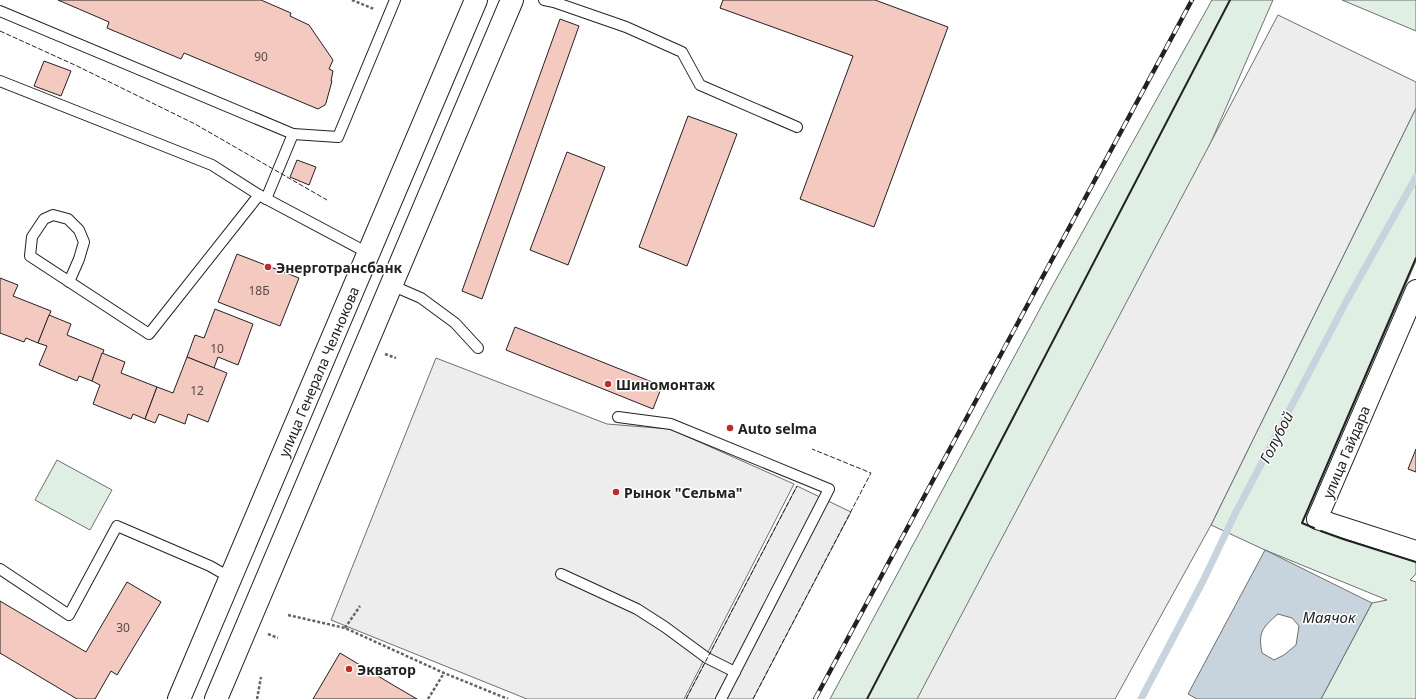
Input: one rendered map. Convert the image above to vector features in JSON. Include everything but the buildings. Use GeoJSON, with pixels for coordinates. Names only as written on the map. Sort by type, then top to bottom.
{"type":"FeatureCollection","features":[{"type":"Feature","properties":{"kind":"main road","name":"улица Генерала Челнокова"},"geometry":{"type":"LineString","coordinates":[[180,699],[476,0]]}},
{"type":"Feature","properties":{"kind":"main road"},"geometry":{"type":"LineString","coordinates":[[216,699],[512,0]]}},
{"type":"Feature","properties":{"kind":"main road"},"geometry":{"type":"LineString","coordinates":[[240,558],[238,576],[240,581],[244,585],[251,587],[264,584]]}},
{"type":"Feature","properties":{"kind":"street","name":"улица Гайдара"},"geometry":{"type":"LineString","coordinates":[[1416,290],[1317,519],[1416,551]]}},
{"type":"Feature","properties":{"kind":"lane"},"geometry":{"type":"LineString","coordinates":[[0,10],[293,134],[338,137],[395,0]]}},
{"type":"Feature","properties":{"kind":"lane"},"geometry":{"type":"LineString","coordinates":[[544,0],[554,2],[626,27],[682,52],[700,85],[797,127]]}},
{"type":"Feature","properties":{"kind":"lane"},"geometry":{"type":"LineString","coordinates":[[0,81],[212,164],[262,197],[368,253]]}},
{"type":"Feature","properties":{"kind":"lane"},"geometry":{"type":"LineString","coordinates":[[69,282],[79,259],[84,242],[79,230],[68,220],[53,215],[44,219],[32,237],[30,256],[69,282],[149,334],[262,197],[293,134]]}},
{"type":"Feature","properties":{"kind":"lane"},"geometry":{"type":"LineString","coordinates":[[391,285],[421,298],[455,323],[478,348]]}},
{"type":"Feature","properties":{"kind":"lane"},"geometry":{"type":"LineString","coordinates":[[618,418],[671,424],[829,489],[720,699]]}},
{"type":"Feature","properties":{"kind":"lane"},"geometry":{"type":"LineString","coordinates":[[0,569],[69,615],[116,526],[210,566],[231,578]]}},
{"type":"Feature","properties":{"kind":"lane"},"geometry":{"type":"LineString","coordinates":[[561,574],[637,609],[665,627],[707,658],[735,672]]}},
{"type":"Feature","properties":{"kind":"path"},"geometry":{"type":"LineString","coordinates":[[352,0],[389,15]]}},
{"type":"Feature","properties":{"kind":"path"},"geometry":{"type":"LineString","coordinates":[[345,628],[360,606]]}},
{"type":"Feature","properties":{"kind":"path"},"geometry":{"type":"LineString","coordinates":[[288,615],[345,628],[444,673],[508,699]]}},
{"type":"Feature","properties":{"kind":"path"},"geometry":{"type":"LineString","coordinates":[[428,699],[444,673]]}},
{"type":"Feature","properties":{"kind":"path"},"geometry":{"type":"LineString","coordinates":[[257,699],[261,677]]}},
{"type":"Feature","properties":{"kind":"green space"},"geometry":{"type":"Polygon","coordinates":[[[1212,0],[1273,0],[1180,213],[918,699],[830,699],[1049,292],[1212,0]]]}},
{"type":"Feature","properties":{"kind":"green space"},"geometry":{"type":"Polygon","coordinates":[[[1342,0],[1416,0],[1416,31],[1342,0]]]}},
{"type":"Feature","properties":{"kind":"green space"},"geometry":{"type":"Polygon","coordinates":[[[1416,108],[1416,261],[1302,523],[1416,562],[1416,574],[1410,580],[1416,582],[1416,699],[1321,699],[1372,603],[1387,600],[1265,550],[1211,525],[1416,108]]]}},
{"type":"Feature","properties":{"kind":"green space"},"geometry":{"type":"Polygon","coordinates":[[[57,460],[112,490],[90,530],[35,500],[57,460]]]}},
{"type":"Feature","properties":{"kind":"shaded area"},"geometry":{"type":"Polygon","coordinates":[[[1278,15],[1416,82],[1416,108],[1211,525],[1115,699],[917,699],[1278,15]]]}},
{"type":"Feature","properties":{"kind":"shaded area","name":"Рынок \"Сельма\""},"geometry":{"type":"Polygon","coordinates":[[[436,358],[607,424],[670,429],[794,484],[684,699],[527,699],[331,620],[436,358]]]}},
{"type":"Feature","properties":{"kind":"shaded area"},"geometry":{"type":"Polygon","coordinates":[[[797,486],[851,512],[753,699],[686,699],[797,486]]]}},
{"type":"Feature","properties":{"kind":"water","name":"Маячок"},"geometry":{"type":"Polygon","coordinates":[[[1265,550],[1372,603],[1321,699],[1197,699],[1188,694],[1265,550]],[[1278,614],[1268,623],[1261,635],[1262,653],[1274,660],[1284,655],[1296,645],[1299,626],[1292,618],[1278,614]]]}},
{"type":"Feature","properties":{"kind":"waterway","name":"Голубой"},"geometry":{"type":"LineString","coordinates":[[1141,699],[1203,581],[1236,512],[1346,302],[1416,177]]}},
{"type":"Feature","properties":{"kind":"railway"},"geometry":{"type":"LineString","coordinates":[[815,699],[1192,0]]}},
{"type":"Feature","properties":{"kind":"fence"},"geometry":{"type":"LineString","coordinates":[[0,31],[77,66],[195,124],[327,200]]}},
{"type":"Feature","properties":{"kind":"fence"},"geometry":{"type":"LineString","coordinates":[[753,699],[871,473],[812,449]]}},
{"type":"Feature","properties":{"kind":"fence"},"geometry":{"type":"LineString","coordinates":[[686,699],[797,486]]}},
{"type":"Feature","properties":{"kind":"wall"},"geometry":{"type":"LineString","coordinates":[[867,699],[1230,0]]}},
{"type":"Feature","properties":{"kind":"wall"},"geometry":{"type":"LineString","coordinates":[[1314,528],[1302,523],[1416,258]]}},
{"type":"Feature","properties":{"kind":"wall"},"geometry":{"type":"LineString","coordinates":[[1321,531],[1416,562]]}},
{"type":"Feature","properties":{"kind":"place","name":"Энерготрансбанк"},"geometry":{"type":"Point","coordinates":[268,267]}},
{"type":"Feature","properties":{"kind":"place","name":"Шиномонтаж"},"geometry":{"type":"Point","coordinates":[608,384]}},
{"type":"Feature","properties":{"kind":"place","name":"Auto selma"},"geometry":{"type":"Point","coordinates":[730,428]}},
{"type":"Feature","properties":{"kind":"place","name":"Рынок \"Сельма\""},"geometry":{"type":"Point","coordinates":[616,492]}},
{"type":"Feature","properties":{"kind":"place","name":"Экватор"},"geometry":{"type":"Point","coordinates":[349,669]}}]}
